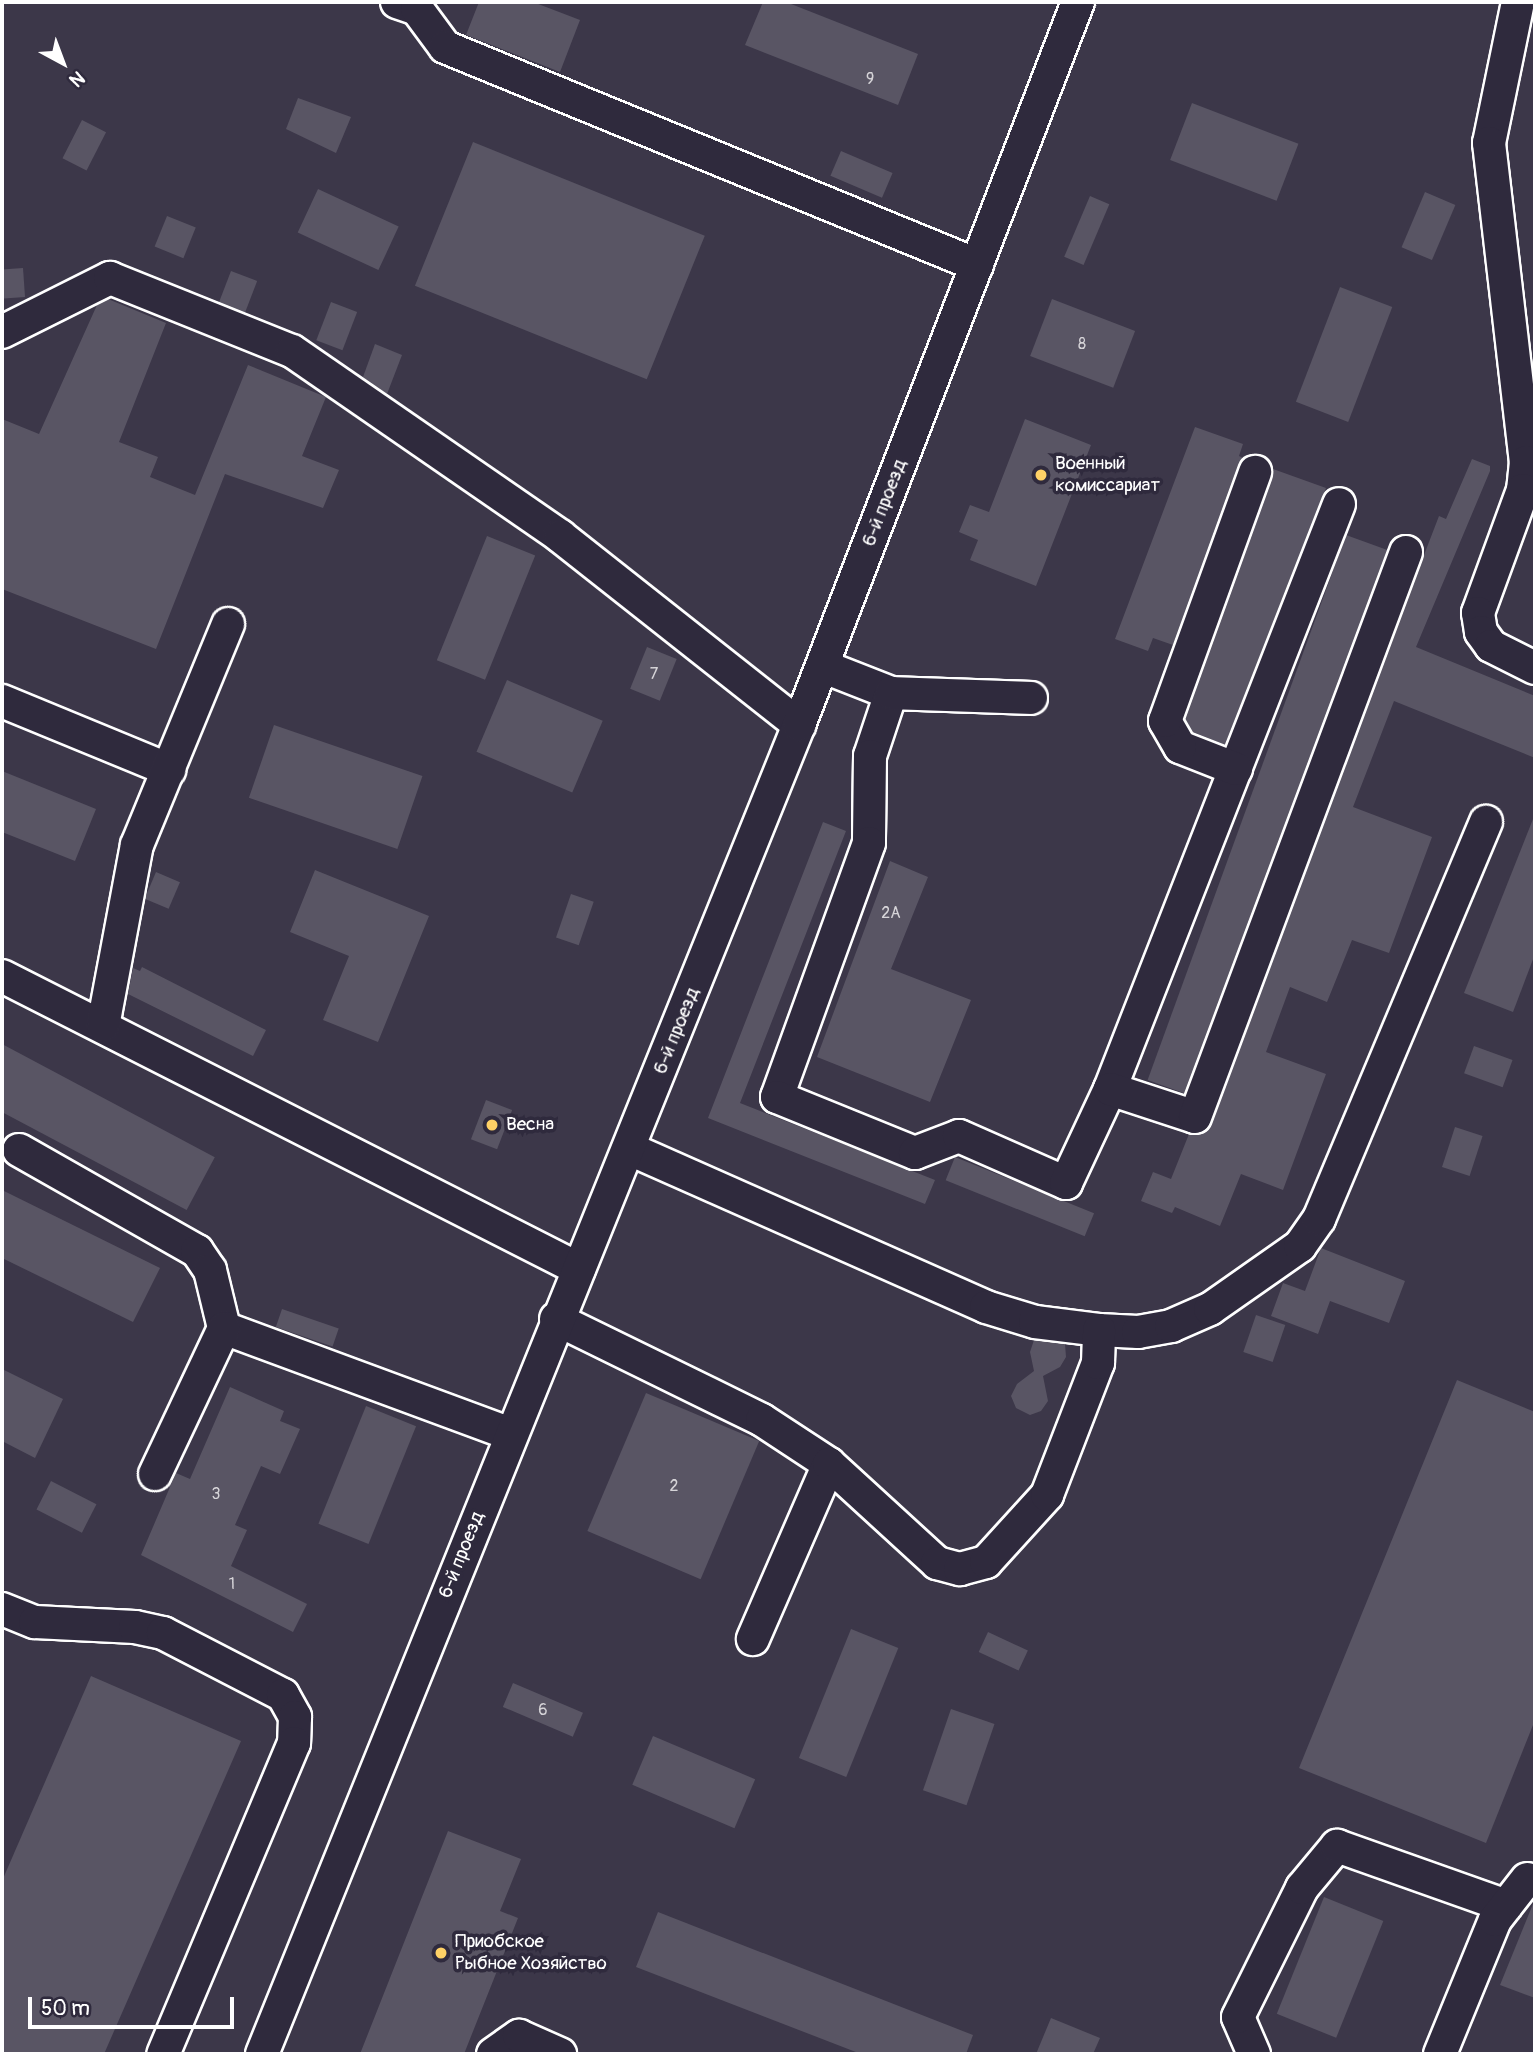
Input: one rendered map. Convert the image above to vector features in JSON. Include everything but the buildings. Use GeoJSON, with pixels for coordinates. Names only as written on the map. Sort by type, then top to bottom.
{"type":"FeatureCollection","features":[{"type":"Feature","properties":{"kind":"street"},"geometry":{"type":"LineString","coordinates":[[397,2],[417,9],[445,47],[976,265]]}},
{"type":"Feature","properties":{"kind":"street","name":"6-й проезд"},"geometry":{"type":"LineString","coordinates":[[262,2054],[556,1319],[630,1149],[799,725],[1078,2]]}},
{"type":"Feature","properties":{"kind":"street"},"geometry":{"type":"LineString","coordinates":[[1518,2],[1489,143],[1526,462],[1523,490],[1478,613],[1481,632],[1491,646],[1535,668]]}},
{"type":"Feature","properties":{"kind":"street"},"geometry":{"type":"LineString","coordinates":[[2,332],[110,278],[292,351],[561,536],[799,725]]}},
{"type":"Feature","properties":{"kind":"street"},"geometry":{"type":"LineString","coordinates":[[1236,769],[1180,747],[1165,721],[1255,472]]}},
{"type":"Feature","properties":{"kind":"street"},"geometry":{"type":"LineString","coordinates":[[891,694],[870,755],[869,843],[777,1097],[915,1153],[959,1136],[1066,1183],[1110,1088],[1339,504]]}},
{"type":"Feature","properties":{"kind":"street"},"geometry":{"type":"LineString","coordinates":[[1110,1088],[1195,1117],[1406,552]]}},
{"type":"Feature","properties":{"kind":"street"},"geometry":{"type":"LineString","coordinates":[[103,1026],[138,845],[228,624]]}},
{"type":"Feature","properties":{"kind":"street"},"geometry":{"type":"LineString","coordinates":[[822,666],[891,694],[1031,698]]}},
{"type":"Feature","properties":{"kind":"street"},"geometry":{"type":"LineString","coordinates":[[2,701],[169,770]]}},
{"type":"Feature","properties":{"kind":"street"},"geometry":{"type":"LineString","coordinates":[[630,1149],[986,1307],[1035,1322],[1099,1330],[1138,1332],[1171,1326],[1210,1309],[1300,1246],[1319,1219],[1486,822]]}},
{"type":"Feature","properties":{"kind":"street"},"geometry":{"type":"LineString","coordinates":[[2,976],[579,1269]]}},
{"type":"Feature","properties":{"kind":"street"},"geometry":{"type":"LineString","coordinates":[[19,1150],[197,1251],[210,1270],[224,1328],[155,1474]]}},
{"type":"Feature","properties":{"kind":"street"},"geometry":{"type":"LineString","coordinates":[[556,1319],[762,1420],[829,1464],[937,1563],[960,1569],[986,1562],[1053,1482],[1098,1363],[1099,1330]]}},
{"type":"Feature","properties":{"kind":"street"},"geometry":{"type":"LineString","coordinates":[[224,1328],[510,1434]]}},
{"type":"Feature","properties":{"kind":"street"},"geometry":{"type":"LineString","coordinates":[[753,1639],[829,1464]]}},
{"type":"Feature","properties":{"kind":"street"},"geometry":{"type":"LineString","coordinates":[[3,1612],[35,1622],[135,1626],[163,1633],[283,1695],[295,1717],[294,1743],[163,2054]]}},
{"type":"Feature","properties":{"kind":"street"},"geometry":{"type":"LineString","coordinates":[[1254,2054],[1238,2017],[1302,1888],[1337,1846],[1506,1906]]}},
{"type":"Feature","properties":{"kind":"street"},"geometry":{"type":"LineString","coordinates":[[1440,2054],[1495,1920],[1533,1873]]}},
{"type":"Feature","properties":{"kind":"street"},"geometry":{"type":"LineString","coordinates":[[493,2054],[519,2036],[560,2054]]}},
{"type":"Feature","properties":{"kind":"shaded area"},"geometry":{"type":"Polygon","coordinates":[[[2,2],[1535,2],[1535,2054],[2,2054],[2,2]]]}},
{"type":"Feature","properties":{"kind":"place","name":"Военный комиссариат"},"geometry":{"type":"Point","coordinates":[1041,475]}},
{"type":"Feature","properties":{"kind":"place","name":"Весна"},"geometry":{"type":"Point","coordinates":[492,1125]}},
{"type":"Feature","properties":{"kind":"place","name":"Приобское Рыбное Хозяйство"},"geometry":{"type":"Point","coordinates":[441,1953]}}]}
